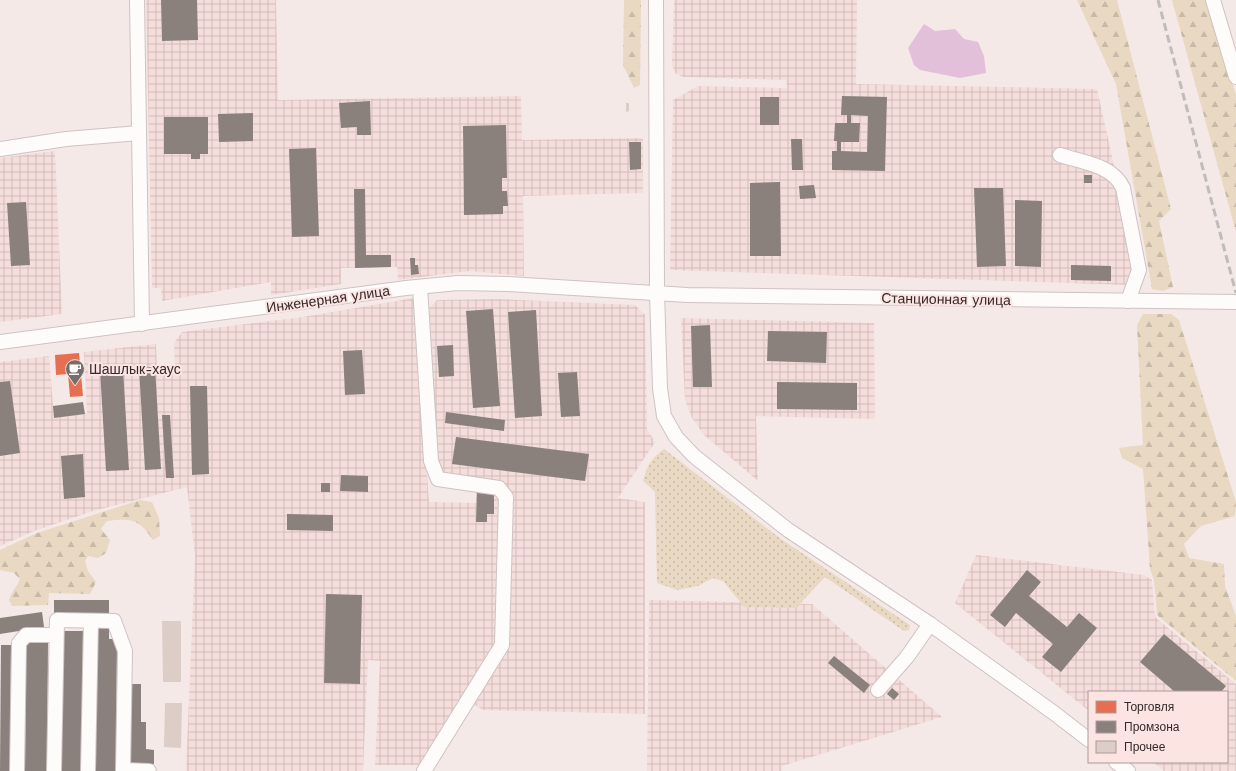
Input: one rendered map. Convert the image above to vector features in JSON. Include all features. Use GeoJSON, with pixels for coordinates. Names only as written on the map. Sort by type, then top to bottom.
{"type":"FeatureCollection","features":[{"type":"Feature","properties":{"kind":"street"},"geometry":{"type":"LineString","coordinates":[[137,0],[142,324]]}},
{"type":"Feature","properties":{"kind":"street"},"geometry":{"type":"LineString","coordinates":[[656,0],[657,293],[660,388],[664,416],[676,437],[694,456],[788,530],[930,624],[1088,739]]}},
{"type":"Feature","properties":{"kind":"street"},"geometry":{"type":"LineString","coordinates":[[1213,0],[1236,77]]}},
{"type":"Feature","properties":{"kind":"street"},"geometry":{"type":"LineString","coordinates":[[0,149],[66,139],[138,133]]}},
{"type":"Feature","properties":{"kind":"street"},"geometry":{"type":"LineString","coordinates":[[1060,156],[1103,168],[1112,172],[1119,179],[1123,188],[1139,270],[1128,301]]}},
{"type":"Feature","properties":{"kind":"street","name":"Инженерная улица"},"geometry":{"type":"LineString","coordinates":[[0,342],[458,283],[508,284],[657,293]]}},
{"type":"Feature","properties":{"kind":"street"},"geometry":{"type":"LineString","coordinates":[[420,287],[431,461],[438,479],[500,488],[506,497],[502,646],[424,771]]}},
{"type":"Feature","properties":{"kind":"street","name":"Станционная улица"},"geometry":{"type":"LineString","coordinates":[[657,293],[1236,302]]}},
{"type":"Feature","properties":{"kind":"street"},"geometry":{"type":"LineString","coordinates":[[54,771],[56,620],[114,621],[125,651],[123,771],[149,771]]}},
{"type":"Feature","properties":{"kind":"street"},"geometry":{"type":"LineString","coordinates":[[88,771],[91,621]]}},
{"type":"Feature","properties":{"kind":"street"},"geometry":{"type":"LineString","coordinates":[[878,690],[907,656],[930,624]]}},
{"type":"Feature","properties":{"kind":"street"},"geometry":{"type":"LineString","coordinates":[[17,771],[19,643],[26,635],[56,636]]}},
{"type":"Feature","properties":{"kind":"street"},"geometry":{"type":"LineString","coordinates":[[1117,763],[1128,771]]}},
{"type":"Feature","properties":{"kind":"shaded area"},"geometry":{"type":"Polygon","coordinates":[[[146,0],[276,0],[278,100],[521,96],[522,140],[643,138],[643,193],[523,196],[524,276],[470,271],[398,280],[397,267],[341,268],[341,284],[271,295],[271,282],[162,301],[161,288],[152,288],[146,0]]]}},
{"type":"Feature","properties":{"kind":"shaded area"},"geometry":{"type":"Polygon","coordinates":[[[674,0],[857,0],[856,84],[1097,89],[1136,271],[1130,285],[670,270],[673,100],[698,86],[787,88],[786,80],[683,77],[675,73],[672,65],[674,0]]]}},
{"type":"Feature","properties":{"kind":"shaded area"},"geometry":{"type":"Polygon","coordinates":[[[924,24],[935,31],[955,29],[964,39],[978,42],[984,56],[986,73],[960,78],[920,70],[914,65],[908,48],[924,24]]]}},
{"type":"Feature","properties":{"kind":"shaded area"},"geometry":{"type":"Polygon","coordinates":[[[55,151],[62,314],[0,322],[0,158],[55,151]]]}},
{"type":"Feature","properties":{"kind":"shaded area"},"geometry":{"type":"Polygon","coordinates":[[[414,298],[429,502],[476,503],[476,480],[445,474],[437,460],[428,309],[437,300],[497,299],[635,305],[645,315],[647,429],[655,442],[618,498],[645,502],[645,714],[483,710],[462,697],[419,765],[375,765],[380,661],[368,660],[363,771],[186,771],[195,556],[187,487],[93,511],[34,531],[0,546],[0,362],[49,356],[54,417],[87,413],[84,352],[156,344],[157,367],[175,366],[174,343],[182,332],[303,317],[414,298]]]}},
{"type":"Feature","properties":{"kind":"shaded area"},"geometry":{"type":"Polygon","coordinates":[[[681,318],[874,323],[875,419],[756,416],[758,481],[704,435],[692,418],[685,400],[681,318]]]}},
{"type":"Feature","properties":{"kind":"shaded area"},"geometry":{"type":"Polygon","coordinates":[[[976,555],[1144,575],[1152,580],[1155,617],[1236,684],[1236,771],[1164,771],[1154,763],[1228,763],[1228,691],[1088,691],[1088,710],[955,603],[976,555]]]}},
{"type":"Feature","properties":{"kind":"shaded area"},"geometry":{"type":"Polygon","coordinates":[[[649,600],[812,604],[942,717],[782,766],[782,771],[647,771],[649,600]]]}},
{"type":"Feature","properties":{"kind":"green space"},"geometry":{"type":"Polygon","coordinates":[[[624,0],[641,0],[640,85],[634,88],[623,65],[624,0]]]}},
{"type":"Feature","properties":{"kind":"green space"},"geometry":{"type":"Polygon","coordinates":[[[1077,0],[1117,0],[1171,209],[1159,221],[1173,287],[1163,291],[1152,289],[1116,84],[1077,0]]]}},
{"type":"Feature","properties":{"kind":"green space"},"geometry":{"type":"Polygon","coordinates":[[[1172,0],[1207,0],[1236,95],[1236,232],[1172,0]]]}},
{"type":"Feature","properties":{"kind":"green space"},"geometry":{"type":"Polygon","coordinates":[[[1143,314],[1171,314],[1179,320],[1236,502],[1235,516],[1201,526],[1184,544],[1189,558],[1224,564],[1225,586],[1236,616],[1236,681],[1157,615],[1154,580],[1150,569],[1143,469],[1122,458],[1119,448],[1143,445],[1137,325],[1143,314]]]}},
{"type":"Feature","properties":{"kind":"green space"},"geometry":{"type":"Polygon","coordinates":[[[664,449],[781,539],[910,625],[909,630],[904,631],[825,577],[796,608],[744,607],[723,581],[713,578],[698,586],[677,590],[657,583],[655,492],[643,481],[650,463],[664,449]]]}},
{"type":"Feature","properties":{"kind":"green space"},"geometry":{"type":"Polygon","coordinates":[[[140,500],[152,502],[159,518],[160,536],[153,540],[139,524],[129,520],[107,521],[101,529],[110,540],[106,553],[98,558],[88,556],[85,561],[88,571],[96,582],[90,594],[49,593],[48,605],[12,606],[9,600],[20,579],[14,573],[0,570],[0,550],[37,533],[140,500]]]}},
{"type":"Feature","properties":{"kind":"building: Торговля","name":"Шашлык-хаус"},"geometry":{"type":"Polygon","coordinates":[[[79,353],[83,396],[70,397],[68,374],[56,375],[55,355],[79,353]]]}},
{"type":"Feature","properties":{"kind":"building: Промзона"},"geometry":{"type":"Polygon","coordinates":[[[161,0],[197,0],[198,40],[162,41],[161,0]]]}},
{"type":"Feature","properties":{"kind":"building: Промзона"},"geometry":{"type":"Polygon","coordinates":[[[842,96],[887,97],[885,171],[832,170],[832,151],[837,151],[837,141],[834,141],[835,123],[847,123],[847,115],[841,115],[842,96]],[[851,115],[851,123],[860,123],[859,142],[841,142],[841,151],[867,152],[868,116],[851,115]]]}},
{"type":"Feature","properties":{"kind":"building: Промзона"},"geometry":{"type":"Polygon","coordinates":[[[760,97],[779,97],[779,125],[760,125],[760,97]]]}},
{"type":"Feature","properties":{"kind":"building: Промзона"},"geometry":{"type":"Polygon","coordinates":[[[370,101],[371,135],[357,135],[357,127],[341,128],[339,103],[370,101]]]}},
{"type":"Feature","properties":{"kind":"building: Промзона"},"geometry":{"type":"Polygon","coordinates":[[[253,113],[253,141],[219,142],[218,114],[253,113]]]}},
{"type":"Feature","properties":{"kind":"building: Промзона"},"geometry":{"type":"Polygon","coordinates":[[[164,117],[208,117],[208,154],[200,154],[200,159],[191,159],[191,154],[164,154],[164,117]]]}},
{"type":"Feature","properties":{"kind":"building: Промзона"},"geometry":{"type":"Polygon","coordinates":[[[506,125],[507,178],[502,178],[502,191],[507,191],[508,206],[503,206],[503,214],[464,215],[463,126],[506,125]]]}},
{"type":"Feature","properties":{"kind":"building: Промзона"},"geometry":{"type":"Polygon","coordinates":[[[791,139],[802,139],[803,170],[792,170],[791,139]]]}},
{"type":"Feature","properties":{"kind":"building: Промзона"},"geometry":{"type":"Polygon","coordinates":[[[629,142],[641,142],[641,169],[630,170],[629,142]]]}},
{"type":"Feature","properties":{"kind":"building: Промзона"},"geometry":{"type":"Polygon","coordinates":[[[316,148],[319,236],[292,237],[289,149],[316,148]]]}},
{"type":"Feature","properties":{"kind":"building: Промзона"},"geometry":{"type":"Polygon","coordinates":[[[1084,175],[1092,175],[1092,183],[1084,183],[1084,175]]]}},
{"type":"Feature","properties":{"kind":"building: Промзона"},"geometry":{"type":"Polygon","coordinates":[[[780,182],[781,256],[750,256],[750,183],[780,182]]]}},
{"type":"Feature","properties":{"kind":"building: Промзона"},"geometry":{"type":"Polygon","coordinates":[[[814,185],[816,198],[800,199],[799,186],[814,185]]]}},
{"type":"Feature","properties":{"kind":"building: Промзона"},"geometry":{"type":"Polygon","coordinates":[[[974,188],[1003,188],[1006,266],[977,267],[974,188]]]}},
{"type":"Feature","properties":{"kind":"building: Промзона"},"geometry":{"type":"Polygon","coordinates":[[[354,189],[365,189],[366,255],[391,255],[391,267],[355,268],[354,189]]]}},
{"type":"Feature","properties":{"kind":"building: Промзона"},"geometry":{"type":"Polygon","coordinates":[[[1015,200],[1042,201],[1041,267],[1015,266],[1015,200]]]}},
{"type":"Feature","properties":{"kind":"building: Промзона"},"geometry":{"type":"Polygon","coordinates":[[[26,202],[30,265],[11,266],[7,203],[26,202]]]}},
{"type":"Feature","properties":{"kind":"building: Промзона"},"geometry":{"type":"Polygon","coordinates":[[[410,258],[415,258],[415,265],[418,265],[419,274],[411,275],[410,258]]]}},
{"type":"Feature","properties":{"kind":"building: Промзона"},"geometry":{"type":"Polygon","coordinates":[[[1071,265],[1111,266],[1111,281],[1071,280],[1071,265]]]}},
{"type":"Feature","properties":{"kind":"building: Промзона"},"geometry":{"type":"Polygon","coordinates":[[[493,309],[500,406],[473,408],[466,311],[493,309]]]}},
{"type":"Feature","properties":{"kind":"building: Промзона"},"geometry":{"type":"Polygon","coordinates":[[[536,310],[542,416],[515,418],[508,312],[536,310]]]}},
{"type":"Feature","properties":{"kind":"building: Промзона"},"geometry":{"type":"Polygon","coordinates":[[[710,325],[712,387],[693,387],[691,326],[710,325]]]}},
{"type":"Feature","properties":{"kind":"building: Промзона"},"geometry":{"type":"Polygon","coordinates":[[[768,331],[827,332],[826,363],[767,361],[768,331]]]}},
{"type":"Feature","properties":{"kind":"building: Промзона"},"geometry":{"type":"Polygon","coordinates":[[[453,345],[454,376],[439,377],[437,346],[453,345]]]}},
{"type":"Feature","properties":{"kind":"building: Промзона"},"geometry":{"type":"Polygon","coordinates":[[[362,350],[365,394],[345,395],[343,351],[362,350]]]}},
{"type":"Feature","properties":{"kind":"building: Промзона"},"geometry":{"type":"Polygon","coordinates":[[[155,367],[161,469],[145,470],[139,368],[155,367]]]}},
{"type":"Feature","properties":{"kind":"building: Промзона"},"geometry":{"type":"Polygon","coordinates":[[[123,369],[129,470],[106,471],[100,370],[123,369]]]}},
{"type":"Feature","properties":{"kind":"building: Промзона"},"geometry":{"type":"Polygon","coordinates":[[[577,372],[580,416],[561,417],[558,373],[577,372]]]}},
{"type":"Feature","properties":{"kind":"building: Промзона"},"geometry":{"type":"Polygon","coordinates":[[[10,381],[20,453],[0,456],[0,382],[10,381]]]}},
{"type":"Feature","properties":{"kind":"building: Промзона"},"geometry":{"type":"Polygon","coordinates":[[[777,382],[857,383],[857,410],[777,409],[777,382]]]}},
{"type":"Feature","properties":{"kind":"building: Промзона"},"geometry":{"type":"Polygon","coordinates":[[[190,386],[207,386],[209,474],[192,475],[190,386]]]}},
{"type":"Feature","properties":{"kind":"building: Промзона"},"geometry":{"type":"Polygon","coordinates":[[[83,402],[85,414],[54,418],[53,406],[83,402]]]}},
{"type":"Feature","properties":{"kind":"building: Промзона"},"geometry":{"type":"Polygon","coordinates":[[[446,412],[505,420],[504,431],[445,423],[446,412]]]}},
{"type":"Feature","properties":{"kind":"building: Промзона"},"geometry":{"type":"Polygon","coordinates":[[[162,415],[170,415],[174,478],[166,478],[162,415]]]}},
{"type":"Feature","properties":{"kind":"building: Промзона"},"geometry":{"type":"Polygon","coordinates":[[[456,437],[589,454],[585,481],[452,464],[456,437]]]}},
{"type":"Feature","properties":{"kind":"building: Промзона"},"geometry":{"type":"Polygon","coordinates":[[[83,454],[85,497],[64,499],[61,456],[83,454]]]}},
{"type":"Feature","properties":{"kind":"building: Промзона"},"geometry":{"type":"Polygon","coordinates":[[[341,475],[368,476],[368,492],[340,491],[341,475]]]}},
{"type":"Feature","properties":{"kind":"building: Промзона"},"geometry":{"type":"Polygon","coordinates":[[[321,483],[330,483],[330,492],[321,492],[321,483]]]}},
{"type":"Feature","properties":{"kind":"building: Промзона"},"geometry":{"type":"Polygon","coordinates":[[[477,493],[494,494],[494,514],[487,514],[487,522],[476,522],[477,493]]]}},
{"type":"Feature","properties":{"kind":"building: Промзона"},"geometry":{"type":"Polygon","coordinates":[[[287,514],[333,515],[333,531],[287,530],[287,514]]]}},
{"type":"Feature","properties":{"kind":"building: Промзона"},"geometry":{"type":"Polygon","coordinates":[[[1027,570],[1041,582],[1029,596],[1067,627],[1079,613],[1097,628],[1061,672],[1042,657],[1053,644],[1016,613],[1005,627],[990,615],[1027,570]]]}},
{"type":"Feature","properties":{"kind":"building: Промзона"},"geometry":{"type":"Polygon","coordinates":[[[326,594],[362,595],[360,684],[324,683],[326,594]]]}},
{"type":"Feature","properties":{"kind":"building: Промзона"},"geometry":{"type":"Polygon","coordinates":[[[54,600],[109,600],[109,616],[54,613],[54,600]]]}},
{"type":"Feature","properties":{"kind":"building: Промзона"},"geometry":{"type":"Polygon","coordinates":[[[42,612],[44,627],[0,634],[0,618],[42,612]]]}},
{"type":"Feature","properties":{"kind":"building: Промзона"},"geometry":{"type":"Polygon","coordinates":[[[95,626],[109,627],[109,639],[117,639],[116,771],[94,771],[95,626]]]}},
{"type":"Feature","properties":{"kind":"building: Промзона"},"geometry":{"type":"Polygon","coordinates":[[[60,631],[83,631],[82,771],[59,771],[60,631]]]}},
{"type":"Feature","properties":{"kind":"building: Промзона"},"geometry":{"type":"Polygon","coordinates":[[[1164,634],[1226,686],[1222,691],[1174,691],[1140,662],[1164,634]]]}},
{"type":"Feature","properties":{"kind":"building: Промзона"},"geometry":{"type":"Polygon","coordinates":[[[26,642],[48,642],[47,771],[25,771],[26,642]]]}},
{"type":"Feature","properties":{"kind":"building: Промзона"},"geometry":{"type":"Polygon","coordinates":[[[1,645],[11,645],[10,771],[0,771],[1,645]]]}},
{"type":"Feature","properties":{"kind":"building: Промзона"},"geometry":{"type":"Polygon","coordinates":[[[834,656],[870,685],[864,693],[828,663],[834,656]]]}},
{"type":"Feature","properties":{"kind":"building: Промзона"},"geometry":{"type":"Polygon","coordinates":[[[131,684],[141,684],[141,722],[146,722],[146,749],[154,750],[154,764],[130,763],[131,684]]]}},
{"type":"Feature","properties":{"kind":"building: Промзона"},"geometry":{"type":"Polygon","coordinates":[[[892,688],[899,694],[894,700],[887,694],[892,688]]]}},
{"type":"Feature","properties":{"kind":"building: Прочее"},"geometry":{"type":"Polygon","coordinates":[[[626,103],[629,103],[629,111],[626,112],[626,103]]]}},
{"type":"Feature","properties":{"kind":"building: Прочее"},"geometry":{"type":"Polygon","coordinates":[[[162,621],[181,621],[181,682],[163,682],[162,621]]]}},
{"type":"Feature","properties":{"kind":"building: Прочее"},"geometry":{"type":"Polygon","coordinates":[[[165,703],[182,703],[181,748],[164,747],[165,703]]]}},
{"type":"Feature","properties":{"kind":"railway"},"geometry":{"type":"LineString","coordinates":[[1158,0],[1236,293]]}},
{"type":"Feature","properties":{"kind":"place","name":"Шашлык-хаус"},"geometry":{"type":"Point","coordinates":[75,386]}}]}
